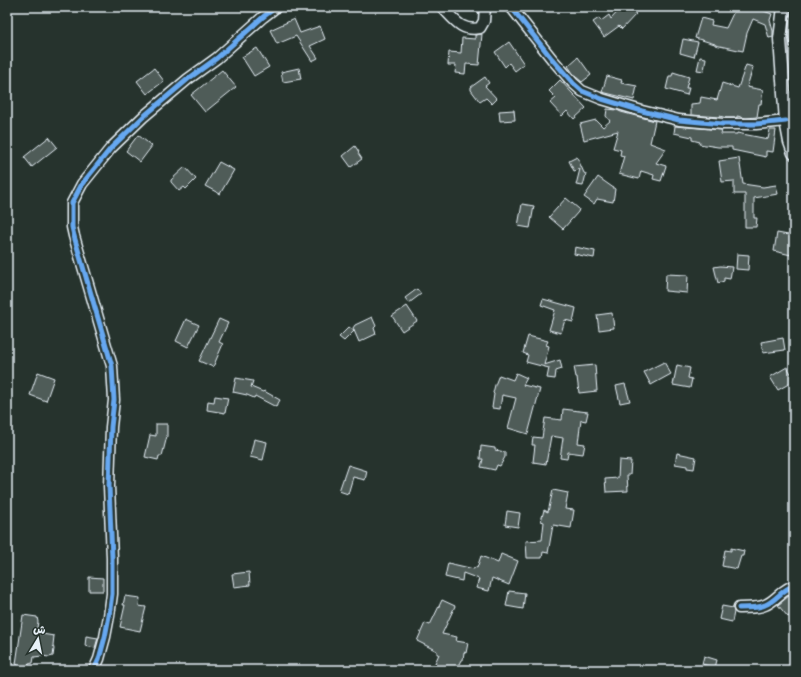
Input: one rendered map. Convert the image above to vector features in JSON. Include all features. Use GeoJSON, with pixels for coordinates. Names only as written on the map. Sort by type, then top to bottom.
{"type":"FeatureCollection","features":[{"type":"Feature","properties":{"kind":"main road"},"geometry":{"type":"LineString","coordinates":[[784,7],[780,39],[786,121],[790,142],[794,153]]}},
{"type":"Feature","properties":{"kind":"street"},"geometry":{"type":"LineString","coordinates":[[94,670],[105,637],[112,594],[109,486],[111,428],[114,400],[112,366],[74,236],[72,227],[72,203],[82,184],[111,148],[143,117],[188,79],[217,58],[276,7]]}},
{"type":"Feature","properties":{"kind":"street"},"geometry":{"type":"LineString","coordinates":[[442,7],[459,24],[472,30],[480,28],[484,22],[485,7]]}},
{"type":"Feature","properties":{"kind":"street"},"geometry":{"type":"LineString","coordinates":[[511,7],[552,59],[582,91],[602,99],[642,111],[679,120],[723,124],[756,124],[786,121]]}},
{"type":"Feature","properties":{"kind":"street"},"geometry":{"type":"LineString","coordinates":[[739,608],[764,606],[789,587],[794,586]]}},
{"type":"Feature","properties":{"kind":"building"},"geometry":{"type":"Polygon","coordinates":[[[622,7],[628,7],[636,14],[622,29],[619,26],[604,37],[593,22],[599,18],[601,21],[609,15],[611,19],[622,7]]]}},
{"type":"Feature","properties":{"kind":"building"},"geometry":{"type":"Polygon","coordinates":[[[736,7],[766,7],[764,11],[772,14],[770,20],[773,37],[769,38],[765,24],[753,19],[747,33],[743,51],[715,45],[695,38],[701,18],[712,21],[711,25],[726,28],[736,7]]]}},
{"type":"Feature","properties":{"kind":"building"},"geometry":{"type":"Polygon","coordinates":[[[791,7],[794,7],[794,47],[790,47],[788,34],[791,7]]]}},
{"type":"Feature","properties":{"kind":"building"},"geometry":{"type":"Polygon","coordinates":[[[294,19],[300,33],[320,26],[325,39],[310,46],[318,58],[312,61],[296,36],[277,44],[270,30],[294,19]]]}},
{"type":"Feature","properties":{"kind":"building"},"geometry":{"type":"Polygon","coordinates":[[[482,34],[479,65],[466,64],[465,74],[455,73],[456,65],[448,65],[449,52],[461,53],[462,38],[475,39],[475,35],[482,34]]]}},
{"type":"Feature","properties":{"kind":"building"},"geometry":{"type":"Polygon","coordinates":[[[683,39],[698,42],[694,57],[680,53],[683,39]]]}},
{"type":"Feature","properties":{"kind":"building"},"geometry":{"type":"Polygon","coordinates":[[[509,42],[524,64],[515,71],[509,63],[505,67],[495,52],[509,42]]]}},
{"type":"Feature","properties":{"kind":"building"},"geometry":{"type":"Polygon","coordinates":[[[257,48],[269,67],[254,76],[242,57],[257,48]]]}},
{"type":"Feature","properties":{"kind":"building"},"geometry":{"type":"Polygon","coordinates":[[[578,57],[591,75],[582,82],[575,76],[568,66],[578,57]]]}},
{"type":"Feature","properties":{"kind":"building"},"geometry":{"type":"Polygon","coordinates":[[[700,57],[706,58],[704,71],[697,70],[700,57]]]}},
{"type":"Feature","properties":{"kind":"building"},"geometry":{"type":"Polygon","coordinates":[[[746,65],[753,67],[747,87],[763,90],[757,117],[746,118],[737,116],[737,118],[726,118],[720,116],[691,115],[691,104],[700,103],[701,97],[717,100],[722,83],[738,88],[746,65]]]}},
{"type":"Feature","properties":{"kind":"building"},"geometry":{"type":"Polygon","coordinates":[[[154,68],[164,81],[147,94],[137,81],[154,68]]]}},
{"type":"Feature","properties":{"kind":"building"},"geometry":{"type":"Polygon","coordinates":[[[299,68],[301,79],[283,82],[281,72],[299,68]]]}},
{"type":"Feature","properties":{"kind":"building"},"geometry":{"type":"Polygon","coordinates":[[[222,70],[236,87],[205,112],[191,95],[222,70]]]}},
{"type":"Feature","properties":{"kind":"building"},"geometry":{"type":"Polygon","coordinates":[[[673,72],[689,77],[686,88],[689,88],[687,95],[666,89],[669,76],[672,76],[673,72]]]}},
{"type":"Feature","properties":{"kind":"building"},"geometry":{"type":"Polygon","coordinates":[[[607,76],[622,80],[621,83],[637,86],[634,100],[602,92],[607,76]]]}},
{"type":"Feature","properties":{"kind":"building"},"geometry":{"type":"Polygon","coordinates":[[[485,77],[489,83],[485,86],[497,99],[492,104],[486,98],[480,102],[471,90],[471,87],[485,77]]]}},
{"type":"Feature","properties":{"kind":"building"},"geometry":{"type":"Polygon","coordinates":[[[560,80],[586,108],[574,119],[567,111],[562,116],[550,103],[556,98],[549,91],[560,80]]]}},
{"type":"Feature","properties":{"kind":"building"},"geometry":{"type":"Polygon","coordinates":[[[607,109],[617,110],[655,121],[650,143],[666,149],[656,163],[666,166],[661,181],[653,179],[654,175],[641,171],[639,179],[619,174],[624,156],[620,155],[621,150],[613,148],[618,131],[584,140],[580,124],[596,120],[603,127],[610,121],[606,116],[607,109]]]}},
{"type":"Feature","properties":{"kind":"building"},"geometry":{"type":"Polygon","coordinates":[[[514,110],[515,120],[500,121],[499,111],[514,110]]]}},
{"type":"Feature","properties":{"kind":"building"},"geometry":{"type":"Polygon","coordinates":[[[675,126],[722,130],[721,134],[737,133],[768,139],[770,130],[776,130],[773,152],[766,151],[766,157],[732,150],[732,147],[718,147],[699,144],[700,142],[692,140],[692,137],[674,133],[675,126]]]}},
{"type":"Feature","properties":{"kind":"building"},"geometry":{"type":"Polygon","coordinates":[[[138,135],[152,146],[140,162],[126,151],[138,135]]]}},
{"type":"Feature","properties":{"kind":"building"},"geometry":{"type":"Polygon","coordinates":[[[49,137],[57,147],[32,167],[24,157],[49,137]]]}},
{"type":"Feature","properties":{"kind":"building"},"geometry":{"type":"Polygon","coordinates":[[[355,146],[362,159],[351,167],[343,156],[355,146]]]}},
{"type":"Feature","properties":{"kind":"building"},"geometry":{"type":"Polygon","coordinates":[[[577,157],[584,173],[586,174],[583,186],[576,185],[580,169],[574,171],[569,161],[577,157]]]}},
{"type":"Feature","properties":{"kind":"building"},"geometry":{"type":"Polygon","coordinates":[[[739,158],[743,184],[763,187],[776,185],[778,194],[754,198],[754,218],[757,218],[756,227],[745,227],[745,194],[734,194],[734,181],[722,182],[719,161],[739,158]]]}},
{"type":"Feature","properties":{"kind":"building"},"geometry":{"type":"Polygon","coordinates":[[[219,162],[234,170],[220,194],[205,186],[219,162]]]}},
{"type":"Feature","properties":{"kind":"building"},"geometry":{"type":"Polygon","coordinates":[[[185,167],[196,179],[186,189],[184,187],[179,191],[171,180],[185,167]]]}},
{"type":"Feature","properties":{"kind":"building"},"geometry":{"type":"Polygon","coordinates":[[[598,177],[615,189],[613,202],[597,199],[594,204],[584,197],[598,177]]]}},
{"type":"Feature","properties":{"kind":"building"},"geometry":{"type":"Polygon","coordinates":[[[566,198],[579,209],[563,229],[549,217],[566,198]]]}},
{"type":"Feature","properties":{"kind":"building"},"geometry":{"type":"Polygon","coordinates":[[[522,204],[534,206],[530,228],[518,226],[522,204]]]}},
{"type":"Feature","properties":{"kind":"building"},"geometry":{"type":"Polygon","coordinates":[[[777,233],[794,236],[791,255],[774,251],[777,233]]]}},
{"type":"Feature","properties":{"kind":"building"},"geometry":{"type":"Polygon","coordinates":[[[575,247],[595,251],[594,258],[574,254],[575,247]]]}},
{"type":"Feature","properties":{"kind":"building"},"geometry":{"type":"Polygon","coordinates":[[[737,254],[749,255],[748,270],[736,269],[737,254]]]}},
{"type":"Feature","properties":{"kind":"building"},"geometry":{"type":"Polygon","coordinates":[[[714,267],[732,267],[730,279],[724,278],[724,281],[718,283],[714,267]]]}},
{"type":"Feature","properties":{"kind":"building"},"geometry":{"type":"Polygon","coordinates":[[[666,274],[688,275],[687,293],[665,291],[666,274]]]}},
{"type":"Feature","properties":{"kind":"building"},"geometry":{"type":"Polygon","coordinates":[[[417,289],[421,294],[409,303],[405,298],[417,289]]]}},
{"type":"Feature","properties":{"kind":"building"},"geometry":{"type":"Polygon","coordinates":[[[543,299],[576,308],[573,322],[565,320],[561,333],[549,330],[555,310],[541,305],[543,299]]]}},
{"type":"Feature","properties":{"kind":"building"},"geometry":{"type":"Polygon","coordinates":[[[407,306],[417,321],[402,331],[392,316],[407,306]]]}},
{"type":"Feature","properties":{"kind":"building"},"geometry":{"type":"Polygon","coordinates":[[[612,313],[614,328],[599,330],[597,315],[612,313]]]}},
{"type":"Feature","properties":{"kind":"building"},"geometry":{"type":"Polygon","coordinates":[[[372,317],[376,326],[374,328],[376,334],[359,342],[353,328],[355,325],[372,317]]]}},
{"type":"Feature","properties":{"kind":"building"},"geometry":{"type":"Polygon","coordinates":[[[186,319],[199,325],[188,347],[176,341],[186,319]]]}},
{"type":"Feature","properties":{"kind":"building"},"geometry":{"type":"Polygon","coordinates":[[[219,319],[228,323],[219,342],[223,344],[213,367],[199,361],[219,319]]]}},
{"type":"Feature","properties":{"kind":"building"},"geometry":{"type":"Polygon","coordinates":[[[349,327],[354,331],[344,341],[339,337],[349,327]]]}},
{"type":"Feature","properties":{"kind":"building"},"geometry":{"type":"Polygon","coordinates":[[[528,336],[548,341],[546,345],[549,346],[544,365],[560,360],[562,369],[556,371],[555,379],[547,378],[549,368],[526,362],[528,355],[523,353],[528,336]]]}},
{"type":"Feature","properties":{"kind":"building"},"geometry":{"type":"Polygon","coordinates":[[[783,338],[785,350],[763,353],[761,342],[783,338]]]}},
{"type":"Feature","properties":{"kind":"building"},"geometry":{"type":"Polygon","coordinates":[[[664,362],[671,374],[651,385],[644,372],[664,362]]]}},
{"type":"Feature","properties":{"kind":"building"},"geometry":{"type":"Polygon","coordinates":[[[595,365],[597,391],[579,393],[574,367],[595,365]]]}},
{"type":"Feature","properties":{"kind":"building"},"geometry":{"type":"Polygon","coordinates":[[[677,365],[690,368],[688,378],[692,379],[690,388],[673,385],[677,365]]]}},
{"type":"Feature","properties":{"kind":"building"},"geometry":{"type":"Polygon","coordinates":[[[787,367],[792,375],[794,374],[794,381],[778,390],[770,377],[787,367]]]}},
{"type":"Feature","properties":{"kind":"building"},"geometry":{"type":"Polygon","coordinates":[[[38,372],[54,378],[46,401],[30,395],[38,372]]]}},
{"type":"Feature","properties":{"kind":"building"},"geometry":{"type":"Polygon","coordinates":[[[516,373],[527,378],[523,385],[540,389],[528,434],[508,428],[516,398],[502,395],[500,409],[492,408],[493,393],[499,375],[513,380],[516,373]]]}},
{"type":"Feature","properties":{"kind":"building"},"geometry":{"type":"Polygon","coordinates":[[[236,378],[253,381],[251,387],[263,392],[264,391],[280,400],[276,407],[255,396],[254,398],[233,392],[236,378]]]}},
{"type":"Feature","properties":{"kind":"building"},"geometry":{"type":"Polygon","coordinates":[[[625,384],[630,401],[620,403],[616,386],[625,384]]]}},
{"type":"Feature","properties":{"kind":"building"},"geometry":{"type":"Polygon","coordinates":[[[215,396],[228,398],[225,413],[207,410],[208,401],[214,402],[215,396]]]}},
{"type":"Feature","properties":{"kind":"building"},"geometry":{"type":"Polygon","coordinates":[[[563,409],[588,412],[586,421],[581,420],[578,443],[585,444],[583,454],[568,452],[567,459],[560,458],[563,438],[551,436],[546,464],[533,462],[535,445],[532,445],[533,437],[542,438],[545,418],[562,420],[563,409]]]}},
{"type":"Feature","properties":{"kind":"building"},"geometry":{"type":"Polygon","coordinates":[[[156,424],[167,424],[167,436],[162,456],[159,456],[158,460],[145,457],[150,435],[156,436],[156,424]]]}},
{"type":"Feature","properties":{"kind":"building"},"geometry":{"type":"Polygon","coordinates":[[[254,439],[267,442],[263,460],[250,457],[254,439]]]}},
{"type":"Feature","properties":{"kind":"building"},"geometry":{"type":"Polygon","coordinates":[[[481,446],[495,448],[495,450],[505,452],[505,457],[500,466],[497,465],[495,470],[481,467],[483,459],[480,459],[481,446]]]}},
{"type":"Feature","properties":{"kind":"building"},"geometry":{"type":"Polygon","coordinates":[[[677,453],[696,457],[694,469],[675,464],[677,453]]]}},
{"type":"Feature","properties":{"kind":"building"},"geometry":{"type":"Polygon","coordinates":[[[619,460],[631,461],[630,475],[627,475],[628,491],[606,492],[605,479],[618,478],[619,460]]]}},
{"type":"Feature","properties":{"kind":"building"},"geometry":{"type":"Polygon","coordinates":[[[348,465],[367,471],[365,480],[353,477],[348,494],[339,491],[348,465]]]}},
{"type":"Feature","properties":{"kind":"building"},"geometry":{"type":"Polygon","coordinates":[[[553,490],[568,493],[565,509],[574,510],[571,528],[553,525],[548,553],[543,552],[542,558],[527,558],[526,541],[542,540],[544,522],[541,521],[544,510],[548,512],[553,490]]]}},
{"type":"Feature","properties":{"kind":"building"},"geometry":{"type":"Polygon","coordinates":[[[507,511],[520,513],[518,527],[505,525],[507,511]]]}},
{"type":"Feature","properties":{"kind":"building"},"geometry":{"type":"Polygon","coordinates":[[[731,548],[744,551],[737,569],[722,566],[725,550],[731,551],[731,548]]]}},
{"type":"Feature","properties":{"kind":"building"},"geometry":{"type":"Polygon","coordinates":[[[501,554],[518,561],[509,585],[492,578],[489,591],[476,588],[479,579],[463,573],[462,581],[445,577],[448,563],[474,569],[475,567],[477,568],[481,556],[498,563],[501,554]]]}},
{"type":"Feature","properties":{"kind":"building"},"geometry":{"type":"Polygon","coordinates":[[[249,572],[250,585],[234,587],[232,574],[249,572]]]}},
{"type":"Feature","properties":{"kind":"building"},"geometry":{"type":"Polygon","coordinates":[[[89,577],[103,578],[103,591],[89,591],[89,577]]]}},
{"type":"Feature","properties":{"kind":"building"},"geometry":{"type":"Polygon","coordinates":[[[509,591],[525,593],[523,609],[506,606],[509,591]]]}},
{"type":"Feature","properties":{"kind":"building"},"geometry":{"type":"Polygon","coordinates":[[[794,593],[794,613],[788,617],[778,605],[794,593]]]}},
{"type":"Feature","properties":{"kind":"building"},"geometry":{"type":"Polygon","coordinates":[[[125,596],[140,598],[139,606],[146,607],[140,631],[120,627],[125,605],[123,605],[125,596]]]}},
{"type":"Feature","properties":{"kind":"building"},"geometry":{"type":"Polygon","coordinates":[[[442,600],[455,606],[442,634],[457,637],[456,641],[468,643],[466,653],[464,652],[463,660],[461,660],[456,670],[432,670],[439,654],[437,654],[437,651],[417,641],[425,623],[430,625],[442,600]]]}},
{"type":"Feature","properties":{"kind":"building"},"geometry":{"type":"Polygon","coordinates":[[[722,606],[733,608],[734,612],[732,622],[719,619],[722,606]]]}},
{"type":"Feature","properties":{"kind":"building"},"geometry":{"type":"Polygon","coordinates":[[[23,615],[37,617],[38,622],[36,633],[54,636],[54,649],[53,656],[34,657],[33,663],[29,664],[28,667],[18,669],[16,664],[23,615]]]}},
{"type":"Feature","properties":{"kind":"building"},"geometry":{"type":"Polygon","coordinates":[[[86,636],[98,638],[95,648],[85,646],[86,636]]]}},
{"type":"Feature","properties":{"kind":"building"},"geometry":{"type":"Polygon","coordinates":[[[704,656],[717,660],[715,668],[702,664],[704,656]]]}},
{"type":"Feature","properties":{"kind":"cycle path"},"geometry":{"type":"LineString","coordinates":[[94,670],[99,659],[105,637],[112,594],[109,486],[111,427],[114,400],[112,366],[74,236],[72,227],[72,203],[82,184],[111,148],[143,117],[188,79],[217,58],[276,7]]}},
{"type":"Feature","properties":{"kind":"cycle path"},"geometry":{"type":"LineString","coordinates":[[511,7],[552,59],[582,91],[602,99],[642,111],[679,120],[723,124],[756,124],[786,121]]}},
{"type":"Feature","properties":{"kind":"cycle path"},"geometry":{"type":"LineString","coordinates":[[739,608],[762,606],[773,601],[786,589],[794,586]]}}]}
